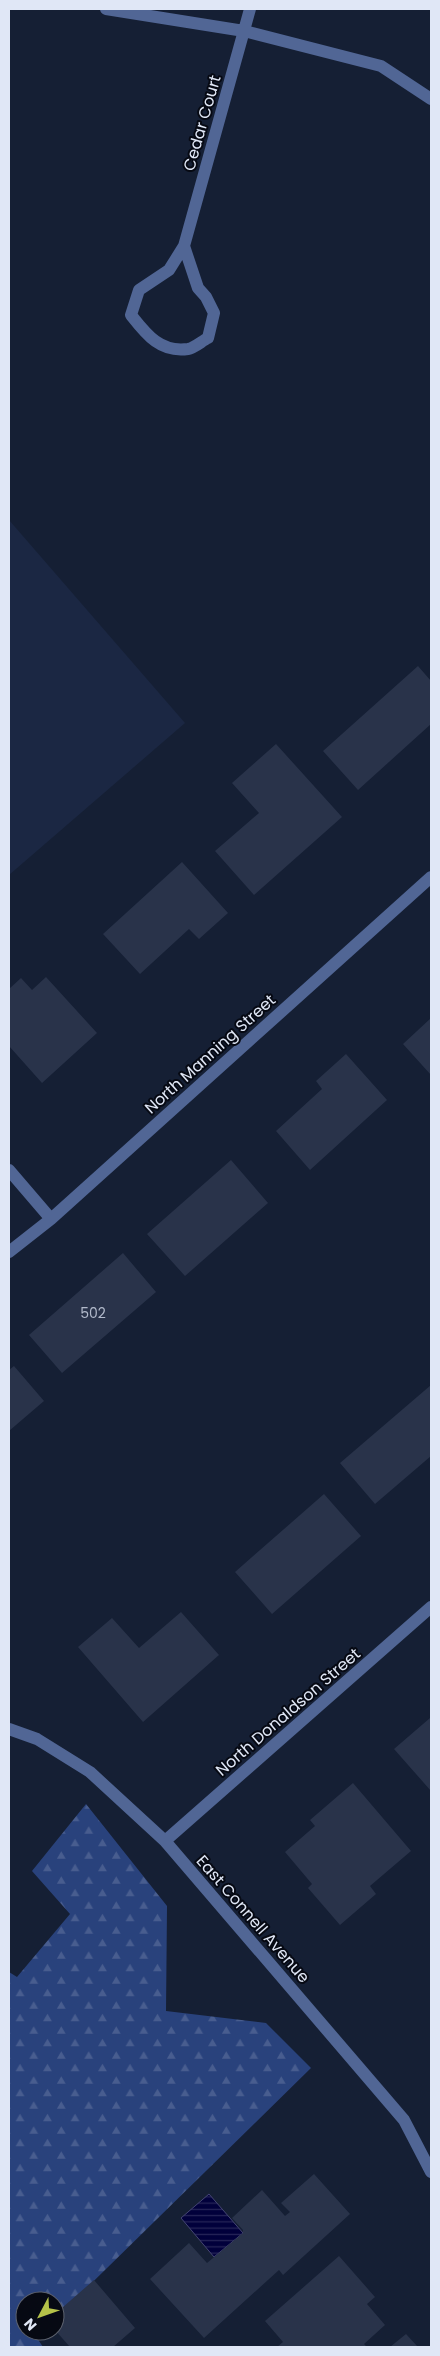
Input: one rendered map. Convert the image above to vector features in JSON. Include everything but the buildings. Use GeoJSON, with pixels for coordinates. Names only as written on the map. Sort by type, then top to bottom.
{"type":"FeatureCollection","features":[{"type":"Feature","properties":{"kind":"street"},"geometry":{"type":"LineString","coordinates":[[106,9],[244,31],[380,66],[431,99]]}},
{"type":"Feature","properties":{"kind":"street","name":"Cedar Court"},"geometry":{"type":"LineString","coordinates":[[184,246],[198,288],[206,297],[214,313],[208,338],[189,349],[159,345],[145,334],[131,315],[139,290],[169,270],[184,246],[250,9]]}},
{"type":"Feature","properties":{"kind":"street","name":"North Manning Street"},"geometry":{"type":"LineString","coordinates":[[9,1252],[51,1218],[431,877]]}},
{"type":"Feature","properties":{"kind":"street"},"geometry":{"type":"LineString","coordinates":[[9,1170],[51,1218]]}},
{"type":"Feature","properties":{"kind":"street","name":"North Donaldson Street"},"geometry":{"type":"LineString","coordinates":[[165,1841],[431,1607]]}},
{"type":"Feature","properties":{"kind":"street","name":"East Connell Avenue"},"geometry":{"type":"LineString","coordinates":[[9,1729],[38,1739],[90,1772],[165,1841],[404,2120],[431,2172]]}},
{"type":"Feature","properties":{"kind":"shaded area"},"geometry":{"type":"Polygon","coordinates":[[[9,520],[185,723],[9,875],[9,520]]]}},
{"type":"Feature","properties":{"kind":"shaded area"},"geometry":{"type":"Polygon","coordinates":[[[209,2194],[243,2233],[214,2257],[181,2218],[209,2194]]]}},
{"type":"Feature","properties":{"kind":"green space"},"geometry":{"type":"Polygon","coordinates":[[[86,1804],[167,1906],[166,2011],[266,2023],[311,2068],[65,2309],[65,2291],[15,2291],[15,2341],[39,2341],[43,2347],[9,2347],[9,1972],[17,1977],[70,1914],[32,1871],[86,1804]]]}}]}
